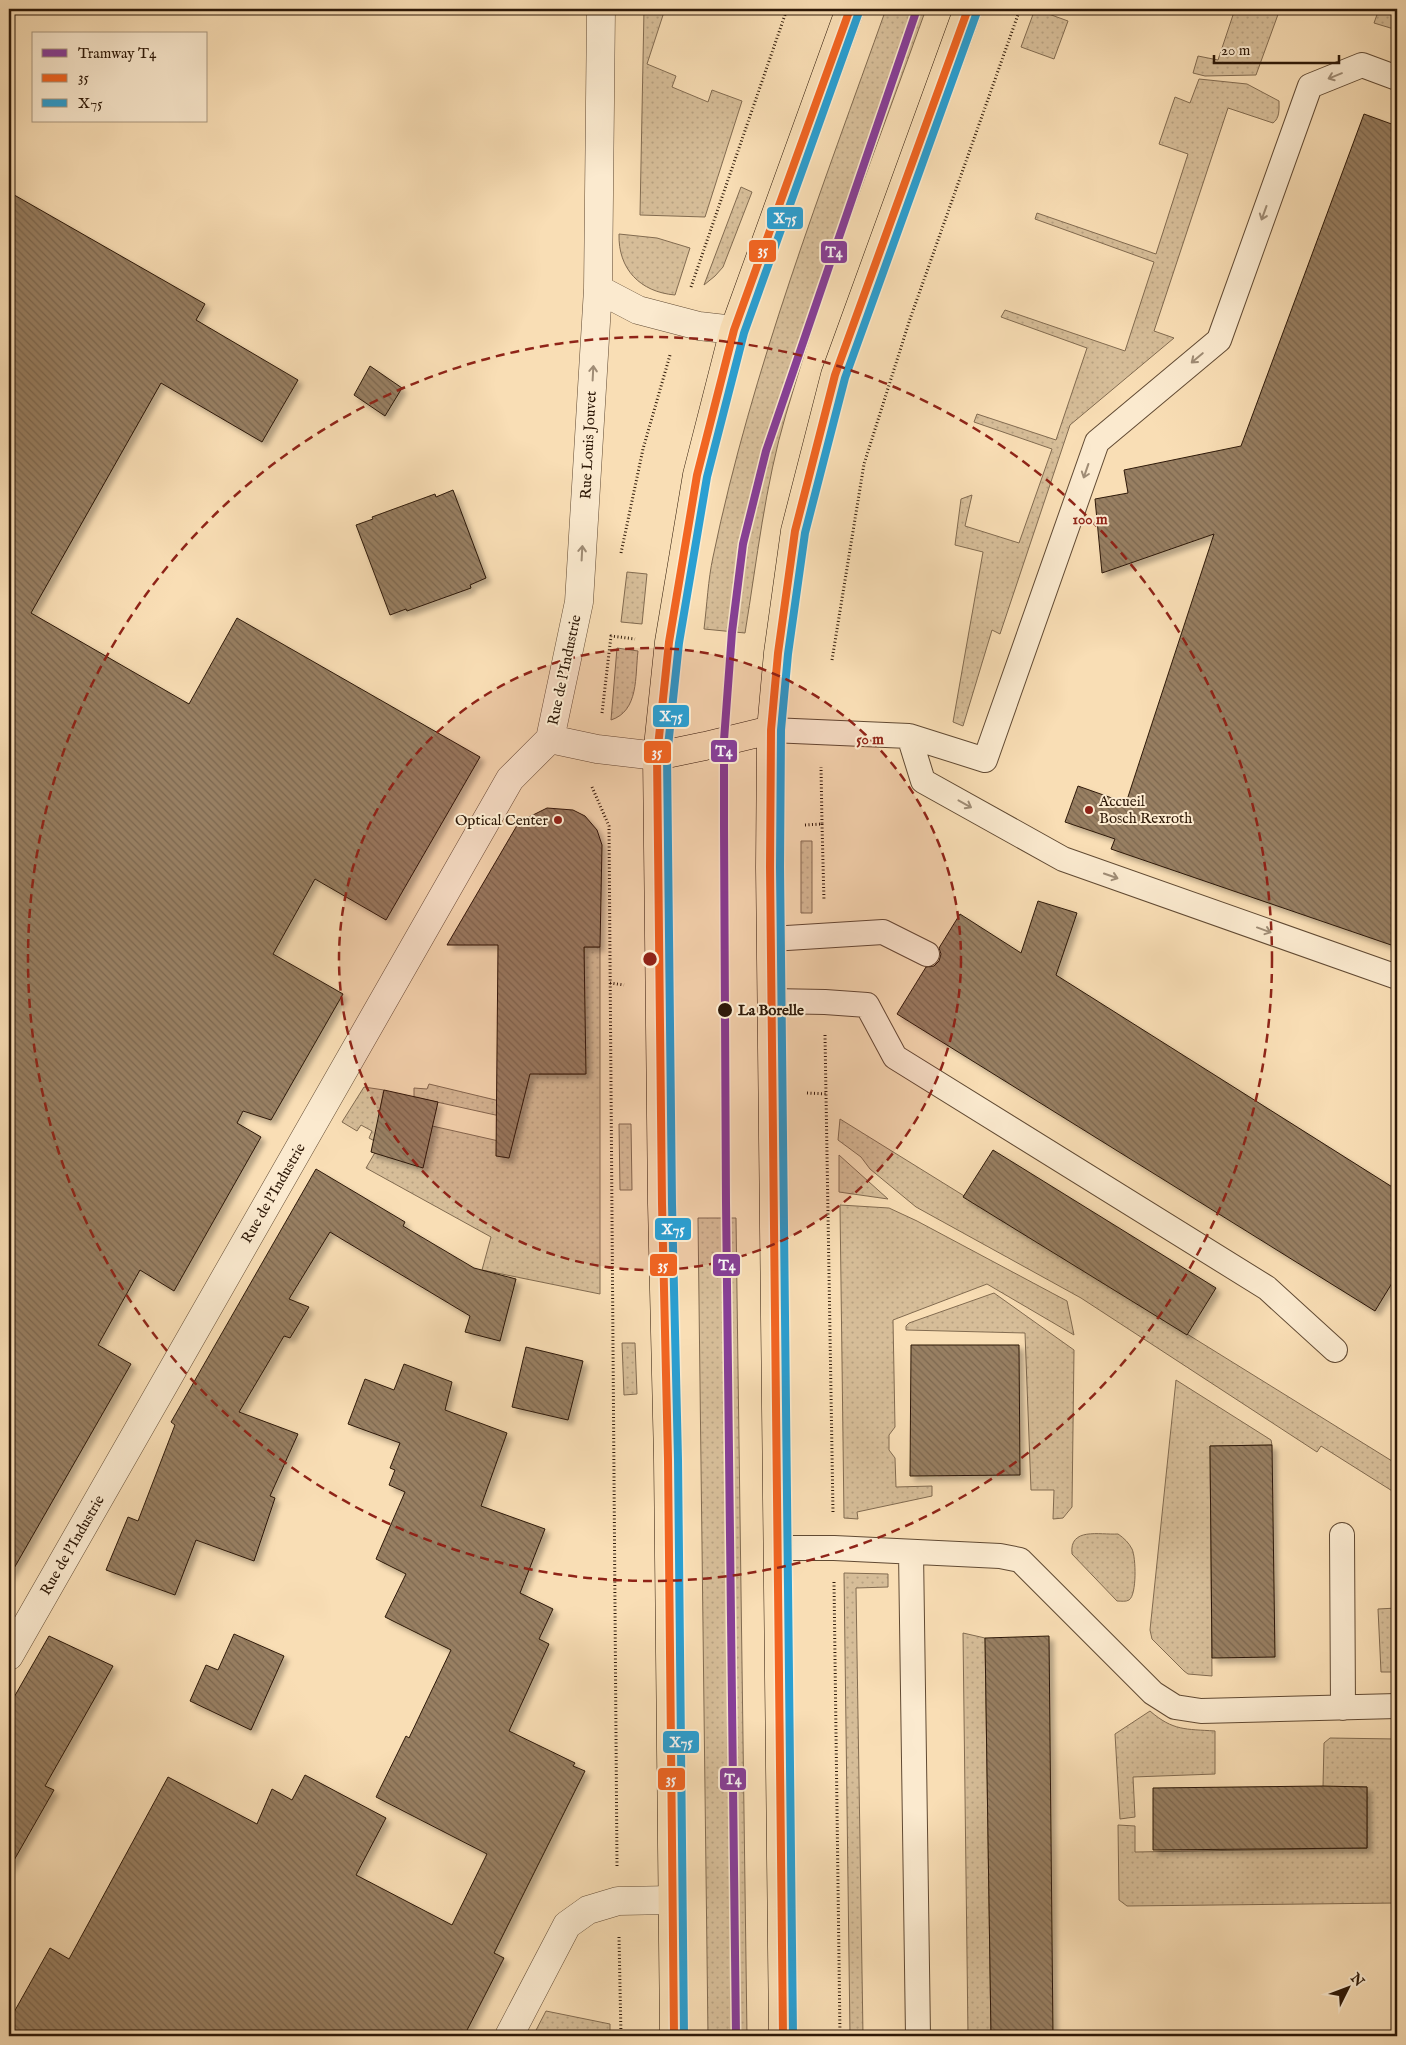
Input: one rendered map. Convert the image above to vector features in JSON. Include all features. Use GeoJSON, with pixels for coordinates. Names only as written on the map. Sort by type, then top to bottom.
{"type":"FeatureCollection","features":[{"type":"Feature","properties":{"kind":"main road"},"geometry":{"type":"LineString","coordinates":[[674,2036],[668,1459],[662,1213],[656,756],[668,642],[697,475],[734,330],[850,9]]}},
{"type":"Feature","properties":{"kind":"main road"},"geometry":{"type":"LineString","coordinates":[[783,2036],[771,730],[778,653],[795,531],[835,374],[968,9]]}},
{"type":"Feature","properties":{"kind":"main road"},"geometry":{"type":"LineString","coordinates":[[656,756],[771,730]]}},
{"type":"Feature","properties":{"kind":"street","name":"Rue Louis Jouvet"},"geometry":{"type":"LineString","coordinates":[[579,602],[598,289],[602,9]]}},
{"type":"Feature","properties":{"kind":"street"},"geometry":{"type":"LineString","coordinates":[[598,289],[638,310],[709,328],[734,330]]}},
{"type":"Feature","properties":{"kind":"street","name":"Rue de l'Industrie"},"geometry":{"type":"LineString","coordinates":[[9,1656],[510,780],[550,739],[579,602]]}},
{"type":"Feature","properties":{"kind":"street","name":"Rue de l'Industrie"},"geometry":{"type":"LineString","coordinates":[[550,739],[597,749],[656,756]]}},
{"type":"Feature","properties":{"kind":"street"},"geometry":{"type":"LineString","coordinates":[[509,2036],[567,1925],[588,1910],[618,1901],[673,1900]]}},
{"type":"Feature","properties":{"kind":"lane"},"geometry":{"type":"LineString","coordinates":[[771,730],[909,736],[985,760],[1097,442],[1219,340],[1310,86],[1362,65],[1397,78]]}},
{"type":"Feature","properties":{"kind":"lane"},"geometry":{"type":"LineString","coordinates":[[909,736],[923,780],[1063,859],[1397,977]]}},
{"type":"Feature","properties":{"kind":"lane"},"geometry":{"type":"LineString","coordinates":[[772,940],[883,932],[927,954]]}},
{"type":"Feature","properties":{"kind":"lane"},"geometry":{"type":"LineString","coordinates":[[772,1001],[867,1005],[895,1057],[1267,1288],[1335,1350]]}},
{"type":"Feature","properties":{"kind":"lane"},"geometry":{"type":"LineString","coordinates":[[1342,1535],[1343,1708]]}},
{"type":"Feature","properties":{"kind":"lane"},"geometry":{"type":"LineString","coordinates":[[778,1548],[834,1548],[1000,1556],[1020,1560],[1153,1693],[1175,1707],[1201,1711],[1397,1706]]}},
{"type":"Feature","properties":{"kind":"lane"},"geometry":{"type":"LineString","coordinates":[[911,1552],[918,2036]]}},
{"type":"Feature","properties":{"kind":"path"},"geometry":{"type":"LineString","coordinates":[[619,562],[621,544],[643,449],[679,321],[787,9]]}},
{"type":"Feature","properties":{"kind":"path"},"geometry":{"type":"LineString","coordinates":[[832,660],[864,464],[910,319],[1020,9]]}},
{"type":"Feature","properties":{"kind":"path"},"geometry":{"type":"LineString","coordinates":[[601,718],[612,626]]}},
{"type":"Feature","properties":{"kind":"path"},"geometry":{"type":"LineString","coordinates":[[611,636],[635,639]]}},
{"type":"Feature","properties":{"kind":"path"},"geometry":{"type":"LineString","coordinates":[[821,759],[825,936]]}},
{"type":"Feature","properties":{"kind":"path"},"geometry":{"type":"LineString","coordinates":[[592,787],[609,826],[618,1901],[621,2036]]}},
{"type":"Feature","properties":{"kind":"path"},"geometry":{"type":"LineString","coordinates":[[805,825],[822,824]]}},
{"type":"Feature","properties":{"kind":"path"},"geometry":{"type":"LineString","coordinates":[[610,983],[631,985]]}},
{"type":"Feature","properties":{"kind":"path"},"geometry":{"type":"LineString","coordinates":[[825,1002],[840,2036]]}},
{"type":"Feature","properties":{"kind":"path"},"geometry":{"type":"LineString","coordinates":[[802,1092],[827,1094]]}},
{"type":"Feature","properties":{"kind":"shaded area"},"geometry":{"type":"Polygon","coordinates":[[[644,9],[665,9],[647,64],[676,76],[672,87],[708,102],[712,90],[742,101],[705,217],[640,215],[644,9]]]}},
{"type":"Feature","properties":{"kind":"shaded area"},"geometry":{"type":"Polygon","coordinates":[[[886,9],[926,9],[835,261],[786,414],[772,468],[745,633],[704,629],[713,557],[747,417],[813,212],[886,9]]]}},
{"type":"Feature","properties":{"kind":"shaded area"},"geometry":{"type":"Polygon","coordinates":[[[1035,9],[1068,21],[1054,59],[1021,47],[1035,9]]]}},
{"type":"Feature","properties":{"kind":"shaded area"},"geometry":{"type":"Polygon","coordinates":[[[1235,9],[1280,9],[1256,75],[1205,76],[1193,73],[1198,56],[1218,60],[1235,9]]]}},
{"type":"Feature","properties":{"kind":"shaded area"},"geometry":{"type":"Polygon","coordinates":[[[1379,9],[1397,9],[1397,30],[1374,23],[1379,9]]]}},
{"type":"Feature","properties":{"kind":"shaded area"},"geometry":{"type":"Polygon","coordinates":[[[1199,79],[1247,84],[1279,101],[1278,116],[1273,123],[1228,108],[1154,331],[1174,338],[1070,425],[1000,634],[992,630],[963,726],[953,722],[983,552],[955,545],[961,499],[972,495],[965,526],[1019,543],[1052,449],[974,422],[977,414],[1056,440],[1087,348],[1001,317],[1005,310],[1125,351],[1154,262],[1035,219],[1037,213],[1156,254],[1188,154],[1159,144],[1175,97],[1190,103],[1199,79]]]}},
{"type":"Feature","properties":{"kind":"shaded area"},"geometry":{"type":"Polygon","coordinates":[[[741,187],[752,192],[723,267],[704,285],[741,187]]]}},
{"type":"Feature","properties":{"kind":"shaded area"},"geometry":{"type":"Polygon","coordinates":[[[619,234],[657,238],[690,248],[675,295],[651,289],[634,276],[622,258],[619,234]]]}},
{"type":"Feature","properties":{"kind":"shaded area"},"geometry":{"type":"Polygon","coordinates":[[[627,572],[647,574],[642,624],[621,622],[627,572]]]}},
{"type":"Feature","properties":{"kind":"shaded area"},"geometry":{"type":"Polygon","coordinates":[[[617,648],[638,651],[636,681],[627,709],[611,720],[617,648]]]}},
{"type":"Feature","properties":{"kind":"shaded area"},"geometry":{"type":"Polygon","coordinates":[[[801,841],[812,841],[812,913],[801,913],[801,841]]]}},
{"type":"Feature","properties":{"kind":"shaded area"},"geometry":{"type":"Polygon","coordinates":[[[584,947],[600,947],[600,1294],[482,1270],[491,1237],[366,1168],[380,1144],[369,1138],[372,1131],[361,1125],[357,1131],[342,1122],[364,1087],[384,1090],[379,1114],[512,1144],[518,1120],[414,1097],[414,1088],[427,1089],[429,1084],[512,1104],[512,1075],[538,1063],[539,1074],[585,1074],[584,947]]]}},
{"type":"Feature","properties":{"kind":"shaded area"},"geometry":{"type":"Polygon","coordinates":[[[840,1119],[1392,1461],[1394,1459],[1397,1461],[1397,1494],[1321,1446],[1317,1452],[1081,1298],[916,1207],[870,1169],[861,1157],[838,1140],[840,1119]]]}},
{"type":"Feature","properties":{"kind":"shaded area"},"geometry":{"type":"Polygon","coordinates":[[[619,1124],[631,1124],[632,1190],[620,1190],[619,1124]]]}},
{"type":"Feature","properties":{"kind":"shaded area"},"geometry":{"type":"Polygon","coordinates":[[[839,1155],[888,1199],[839,1192],[839,1155]]]}},
{"type":"Feature","properties":{"kind":"shaded area"},"geometry":{"type":"Polygon","coordinates":[[[840,1205],[889,1208],[1067,1301],[1074,1335],[987,1284],[893,1320],[895,1427],[889,1435],[889,1450],[895,1458],[896,1487],[932,1486],[932,1496],[857,1512],[858,1519],[844,1518],[840,1205]]]}},
{"type":"Feature","properties":{"kind":"shaded area"},"geometry":{"type":"Polygon","coordinates":[[[698,1218],[736,1218],[747,2036],[708,2036],[698,1218]]]}},
{"type":"Feature","properties":{"kind":"shaded area"},"geometry":{"type":"Polygon","coordinates":[[[994,1293],[1074,1350],[1072,1507],[1063,1518],[1053,1519],[1054,1490],[1031,1490],[1025,1333],[906,1330],[906,1326],[909,1323],[994,1293]]]}},
{"type":"Feature","properties":{"kind":"shaded area"},"geometry":{"type":"Polygon","coordinates":[[[622,1343],[635,1343],[637,1394],[624,1395],[622,1343]]]}},
{"type":"Feature","properties":{"kind":"shaded area"},"geometry":{"type":"Polygon","coordinates":[[[1176,1380],[1271,1440],[1272,1445],[1210,1446],[1212,1676],[1188,1674],[1152,1639],[1150,1630],[1176,1380]]]}},
{"type":"Feature","properties":{"kind":"shaded area"},"geometry":{"type":"Polygon","coordinates":[[[1087,1534],[1118,1534],[1131,1547],[1134,1560],[1135,1576],[1132,1597],[1125,1601],[1117,1601],[1072,1554],[1072,1545],[1080,1536],[1087,1534]]]}},
{"type":"Feature","properties":{"kind":"shaded area"},"geometry":{"type":"Polygon","coordinates":[[[844,1573],[888,1574],[888,1587],[856,1588],[863,2036],[850,2036],[844,1573]]]}},
{"type":"Feature","properties":{"kind":"shaded area"},"geometry":{"type":"Polygon","coordinates":[[[1397,1608],[1397,1672],[1381,1672],[1378,1609],[1397,1608]]]}},
{"type":"Feature","properties":{"kind":"shaded area"},"geometry":{"type":"Polygon","coordinates":[[[963,1633],[985,1638],[991,2036],[968,2036],[963,1633]]]}},
{"type":"Feature","properties":{"kind":"shaded area"},"geometry":{"type":"Polygon","coordinates":[[[1150,1711],[1173,1726],[1215,1731],[1215,1774],[1133,1777],[1135,1817],[1120,1819],[1115,1734],[1150,1711]]]}},
{"type":"Feature","properties":{"kind":"shaded area"},"geometry":{"type":"Polygon","coordinates":[[[1330,1738],[1397,1739],[1397,1903],[1127,1906],[1119,1900],[1118,1825],[1135,1826],[1135,1852],[1367,1848],[1367,1787],[1323,1787],[1324,1743],[1330,1738]]]}},
{"type":"Feature","properties":{"kind":"shaded area"},"geometry":{"type":"Polygon","coordinates":[[[546,2011],[610,2024],[610,2036],[533,2036],[546,2011]]]}},
{"type":"Feature","properties":{"kind":"building"},"geometry":{"type":"Polygon","coordinates":[[[1364,114],[1397,126],[1397,947],[1111,849],[1115,839],[1065,822],[1078,786],[1126,803],[1214,534],[1102,573],[1095,499],[1128,493],[1124,470],[1241,446],[1364,114]]]}},
{"type":"Feature","properties":{"kind":"building"},"geometry":{"type":"Polygon","coordinates":[[[9,192],[205,304],[196,320],[298,380],[262,442],[161,383],[31,613],[189,704],[237,618],[480,757],[386,920],[315,879],[273,954],[343,994],[271,1120],[243,1111],[237,1123],[261,1137],[174,1291],[140,1270],[98,1345],[131,1364],[9,1577],[9,192]]]}},
{"type":"Feature","properties":{"kind":"building"},"geometry":{"type":"Polygon","coordinates":[[[370,366],[402,388],[385,416],[354,395],[370,366]]]}},
{"type":"Feature","properties":{"kind":"building"},"geometry":{"type":"Polygon","coordinates":[[[453,490],[486,578],[470,585],[471,588],[407,611],[406,609],[390,615],[356,525],[373,519],[372,517],[435,494],[436,497],[453,490]]]}},
{"type":"Feature","properties":{"kind":"building"},"geometry":{"type":"Polygon","coordinates":[[[547,808],[573,810],[585,816],[597,830],[602,845],[600,947],[584,947],[586,1074],[530,1074],[509,1158],[496,1156],[498,945],[447,945],[519,822],[547,808]]]}},
{"type":"Feature","properties":{"kind":"building"},"geometry":{"type":"Polygon","coordinates":[[[1038,901],[1077,913],[1056,975],[1397,1190],[1397,1275],[1375,1311],[897,1014],[926,967],[934,966],[939,961],[941,954],[939,948],[960,914],[1021,953],[1038,901]]]}},
{"type":"Feature","properties":{"kind":"building"},"geometry":{"type":"Polygon","coordinates":[[[384,1090],[438,1102],[423,1168],[371,1152],[384,1090]]]}},
{"type":"Feature","properties":{"kind":"building"},"geometry":{"type":"Polygon","coordinates":[[[993,1150],[1216,1288],[1187,1335],[963,1197],[993,1150]]]}},
{"type":"Feature","properties":{"kind":"building"},"geometry":{"type":"Polygon","coordinates":[[[316,1169],[405,1222],[403,1226],[474,1268],[516,1279],[500,1341],[465,1332],[470,1316],[330,1232],[289,1299],[309,1307],[290,1338],[284,1336],[239,1412],[298,1434],[270,1496],[275,1498],[254,1561],[196,1540],[175,1595],[106,1570],[128,1517],[138,1521],[175,1425],[171,1422],[316,1169]]]}},
{"type":"Feature","properties":{"kind":"building"},"geometry":{"type":"Polygon","coordinates":[[[911,1345],[1019,1345],[1020,1475],[910,1476],[911,1345]]]}},
{"type":"Feature","properties":{"kind":"building"},"geometry":{"type":"Polygon","coordinates":[[[526,1347],[583,1361],[568,1420],[512,1407],[526,1347]]]}},
{"type":"Feature","properties":{"kind":"building"},"geometry":{"type":"Polygon","coordinates":[[[404,1364],[452,1382],[445,1410],[507,1433],[481,1506],[545,1529],[520,1593],[553,1609],[539,1639],[549,1644],[509,1731],[575,1763],[573,1766],[585,1771],[494,1953],[504,1958],[464,2036],[9,2036],[9,2021],[50,1948],[69,1959],[168,1777],[257,1824],[272,1789],[292,1800],[305,1775],[386,1818],[356,1875],[452,1925],[487,1854],[376,1797],[406,1736],[409,1738],[451,1650],[385,1617],[406,1574],[376,1559],[405,1492],[389,1485],[395,1470],[390,1468],[400,1443],[348,1424],[365,1379],[394,1390],[404,1364]]]}},
{"type":"Feature","properties":{"kind":"building"},"geometry":{"type":"Polygon","coordinates":[[[1272,1445],[1275,1657],[1212,1658],[1210,1446],[1272,1445]]]}},
{"type":"Feature","properties":{"kind":"building"},"geometry":{"type":"Polygon","coordinates":[[[234,1634],[284,1656],[251,1730],[190,1701],[206,1665],[218,1670],[234,1634]]]}},
{"type":"Feature","properties":{"kind":"building"},"geometry":{"type":"Polygon","coordinates":[[[49,1636],[113,1666],[45,1786],[54,1790],[9,1869],[9,1706],[49,1636]]]}},
{"type":"Feature","properties":{"kind":"building"},"geometry":{"type":"Polygon","coordinates":[[[1049,1636],[1053,2036],[991,2036],[985,1638],[1049,1636]]]}},
{"type":"Feature","properties":{"kind":"building"},"geometry":{"type":"Polygon","coordinates":[[[1367,1787],[1367,1848],[1153,1850],[1153,1788],[1367,1787]]]}},
{"type":"Feature","properties":{"kind":"tram line","name":"T4"},"geometry":{"type":"LineString","coordinates":[[736,2036],[726,1202],[724,827],[724,740],[732,632],[743,544],[766,451],[917,9]]}},
{"type":"Feature","properties":{"kind":"transit line","name":"35"},"geometry":{"type":"LineString","coordinates":[[674,2036],[668,1459],[662,1204],[657,756],[669,642],[697,475],[734,330],[850,9]]}},
{"type":"Feature","properties":{"kind":"transit line","name":"35"},"geometry":{"type":"LineString","coordinates":[[783,2036],[770,867],[771,730],[778,653],[795,531],[835,375],[968,9]]}},
{"type":"Feature","properties":{"kind":"transit line","name":"X75"},"geometry":{"type":"LineString","coordinates":[[684,2036],[678,1459],[672,1204],[667,756],[679,643],[707,477],[744,333],[859,12]]}},
{"type":"Feature","properties":{"kind":"transit line","name":"X75"},"geometry":{"type":"LineString","coordinates":[[793,2036],[780,867],[781,730],[788,654],[805,533],[845,378],[977,12]]}},
{"type":"Feature","properties":{"kind":"place","name":"Accueil Bosch Rexroth"},"geometry":{"type":"Point","coordinates":[1089,810]}},
{"type":"Feature","properties":{"kind":"place","name":"Optical Center"},"geometry":{"type":"Point","coordinates":[558,820]}},
{"type":"Feature","properties":{"kind":"place","name":"La Borelle"},"geometry":{"type":"Point","coordinates":[725,1010]}}]}
